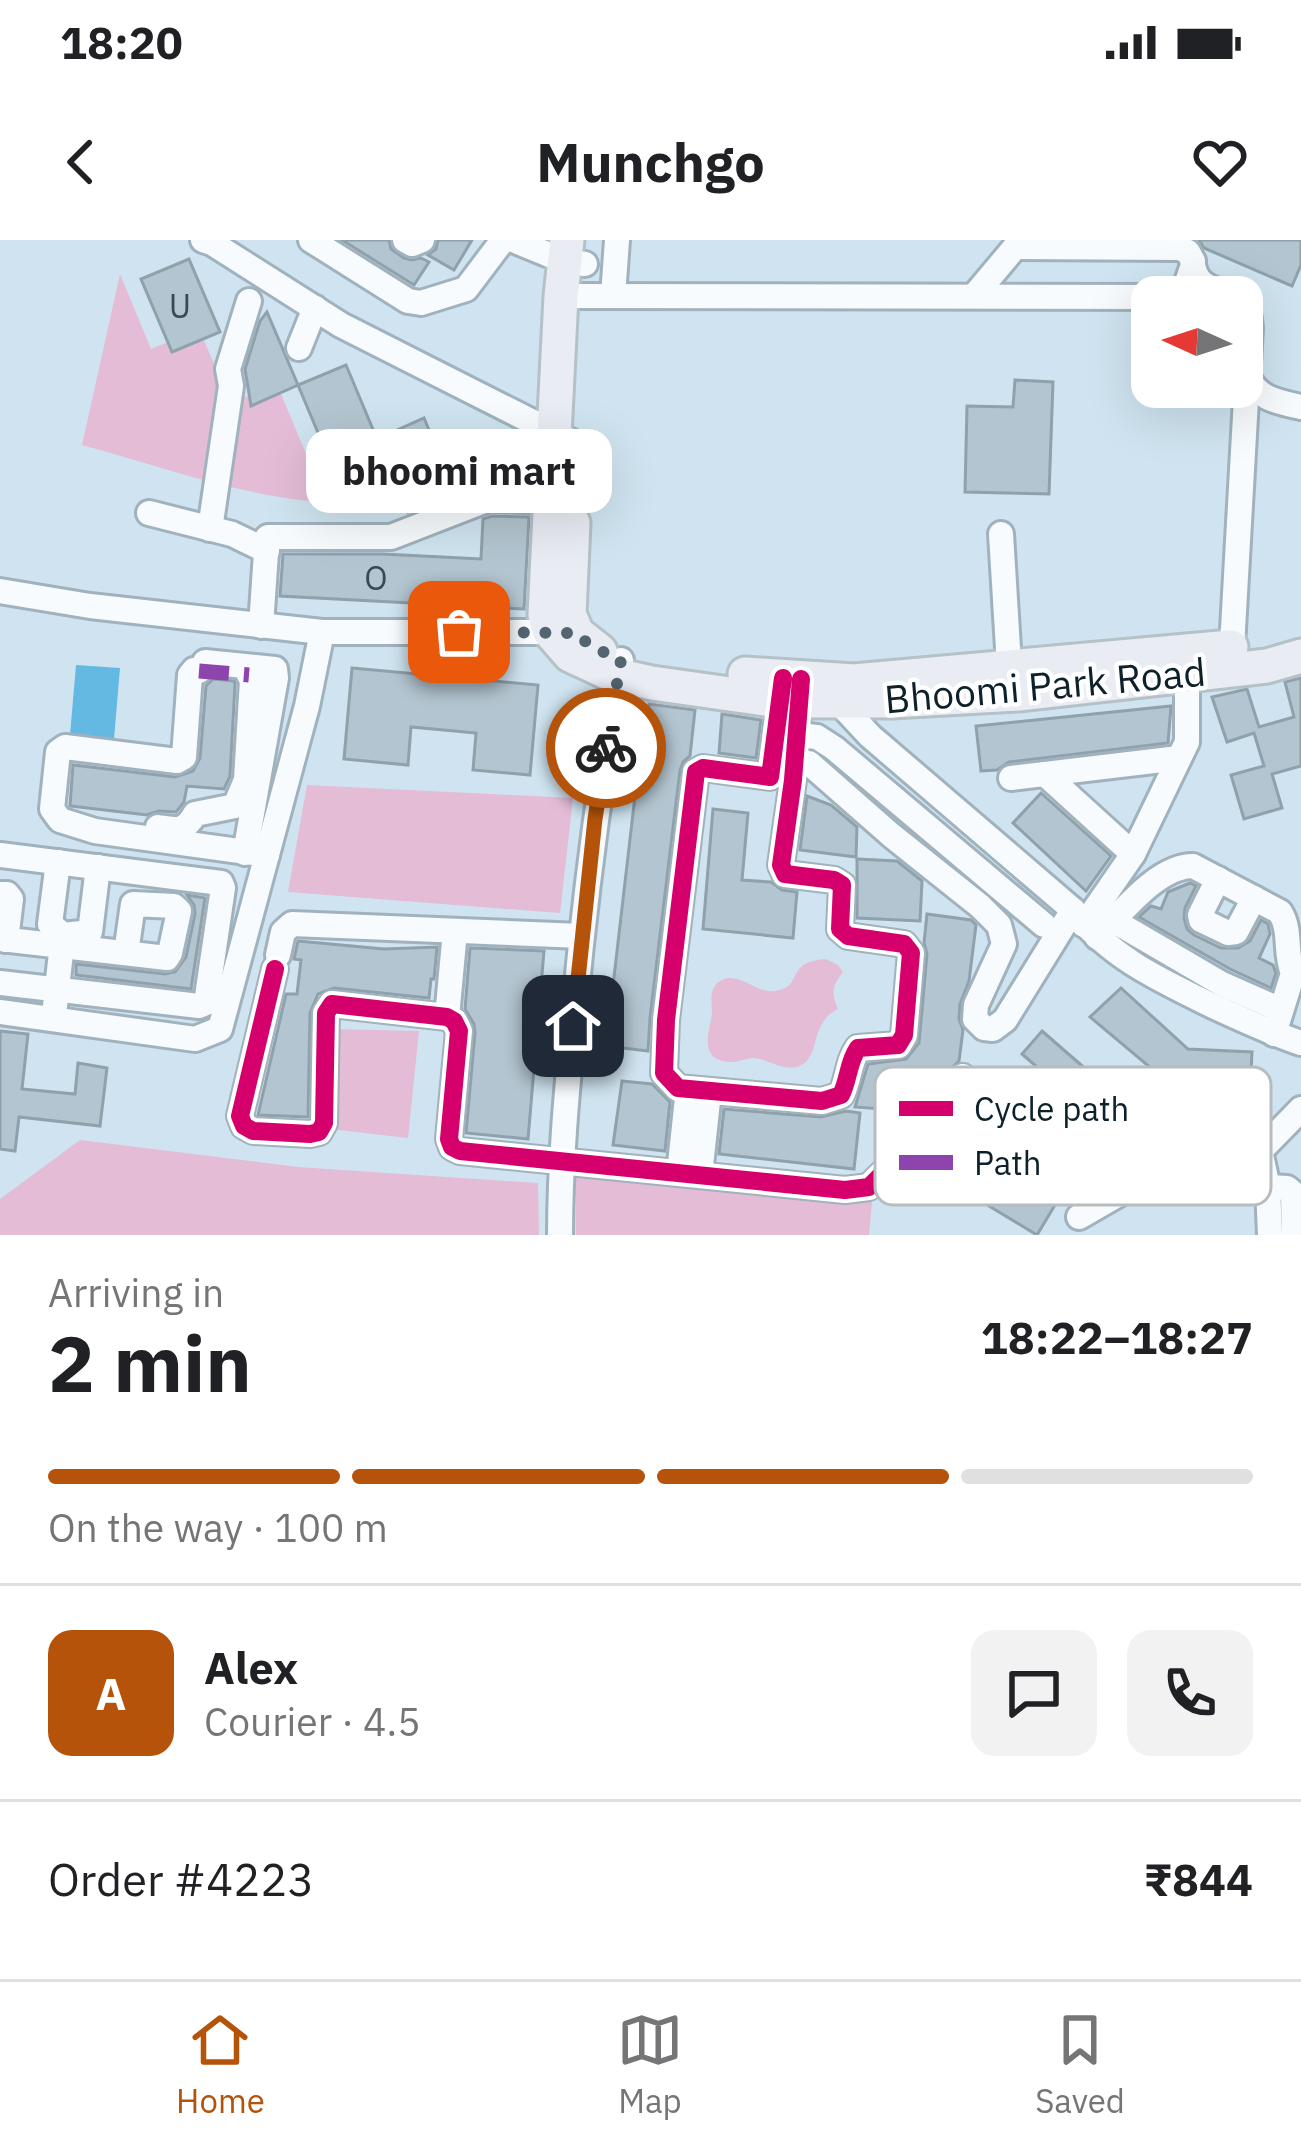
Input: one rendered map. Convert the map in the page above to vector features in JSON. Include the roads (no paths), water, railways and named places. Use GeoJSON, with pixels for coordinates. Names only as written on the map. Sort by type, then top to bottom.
{"type":"FeatureCollection","features":[{"type":"Feature","properties":{"kind":"main road"},"geometry":{"type":"LineString","coordinates":[[580,270],[565,438],[569,614],[564,632],[570,655],[590,666],[618,665],[801,696],[854,681],[1010,680],[1254,654],[1301,656]]}},
{"type":"Feature","properties":{"kind":"main road"},"geometry":{"type":"LineString","coordinates":[[564,632],[545,615],[551,501],[565,438]]}},
{"type":"Feature","properties":{"kind":"main road"},"geometry":{"type":"LineString","coordinates":[[1254,654],[1301,640]]}},
{"type":"Feature","properties":{"kind":"street"},"geometry":{"type":"LineString","coordinates":[[203,240],[341,325],[565,438]]}},
{"type":"Feature","properties":{"kind":"street"},"geometry":{"type":"LineString","coordinates":[[311,240],[408,302],[422,303],[466,289],[503,240]]}},
{"type":"Feature","properties":{"kind":"street"},"geometry":{"type":"LineString","coordinates":[[406,240],[412,244],[422,240]]}},
{"type":"Feature","properties":{"kind":"street"},"geometry":{"type":"LineString","coordinates":[[513,240],[580,270],[974,296],[1131,297]]}},
{"type":"Feature","properties":{"kind":"street"},"geometry":{"type":"LineString","coordinates":[[580,270],[616,240]]}},
{"type":"Feature","properties":{"kind":"street"},"geometry":{"type":"LineString","coordinates":[[974,296],[1027,246],[1190,251]]}},
{"type":"Feature","properties":{"kind":"street"},"geometry":{"type":"LineString","coordinates":[[1027,246],[1006,266],[1008,281],[1028,297]]}},
{"type":"Feature","properties":{"kind":"street"},"geometry":{"type":"LineString","coordinates":[[210,529],[231,386],[228,369],[249,301]]}},
{"type":"Feature","properties":{"kind":"street"},"geometry":{"type":"LineString","coordinates":[[299,348],[315,308]]}},
{"type":"Feature","properties":{"kind":"street"},"geometry":{"type":"LineString","coordinates":[[1263,394],[1273,401]]}},
{"type":"Feature","properties":{"kind":"street"},"geometry":{"type":"LineString","coordinates":[[1246,416],[1254,403],[1273,401],[1301,407]]}},
{"type":"Feature","properties":{"kind":"street"},"geometry":{"type":"LineString","coordinates":[[1246,408],[1254,654]]}},
{"type":"Feature","properties":{"kind":"street"},"geometry":{"type":"LineString","coordinates":[[149,513],[232,534],[391,537],[489,499],[551,501]]}},
{"type":"Feature","properties":{"kind":"street"},"geometry":{"type":"LineString","coordinates":[[1001,533],[1010,680]]}},
{"type":"Feature","properties":{"kind":"street"},"geometry":{"type":"LineString","coordinates":[[0,1012],[195,1039],[220,1029],[256,854],[276,678],[268,537]]}},
{"type":"Feature","properties":{"kind":"street"},"geometry":{"type":"LineString","coordinates":[[0,591],[89,606],[322,632],[564,632]]}},
{"type":"Feature","properties":{"kind":"street"},"geometry":{"type":"LineString","coordinates":[[203,666],[210,620]]}},
{"type":"Feature","properties":{"kind":"street"},"geometry":{"type":"LineString","coordinates":[[256,854],[308,706],[322,632]]}},
{"type":"Feature","properties":{"kind":"street"},"geometry":{"type":"LineString","coordinates":[[801,696],[791,773],[781,865],[784,874],[834,880],[842,886],[840,929],[848,936],[904,944],[911,953],[904,1035],[898,1045],[858,1048],[842,1095],[822,1101],[678,1088],[664,1073],[666,1020],[696,772],[704,768],[791,773],[891,835],[980,906],[999,925],[1004,944],[976,1005],[975,1019],[993,1029],[1086,919],[1133,854],[1186,742],[1184,662]]}},
{"type":"Feature","properties":{"kind":"street"},"geometry":{"type":"LineString","coordinates":[[560,1235],[560,1162],[581,936],[618,665]]}},
{"type":"Feature","properties":{"kind":"street"},"geometry":{"type":"LineString","coordinates":[[256,854],[94,831],[60,820],[52,809],[58,752],[65,747],[178,761],[184,757],[194,670],[203,666],[274,669]]}},
{"type":"Feature","properties":{"kind":"street"},"geometry":{"type":"LineString","coordinates":[[93,819],[180,830],[195,814],[235,806],[245,780],[249,676]]}},
{"type":"Feature","properties":{"kind":"street"},"geometry":{"type":"LineString","coordinates":[[791,773],[801,696]]}},
{"type":"Feature","properties":{"kind":"street"},"geometry":{"type":"LineString","coordinates":[[801,696],[870,736],[1143,972],[1278,1022],[1301,1043]]}},
{"type":"Feature","properties":{"kind":"street"},"geometry":{"type":"LineString","coordinates":[[801,696],[817,736],[1042,928],[1086,919],[1179,866],[1193,866],[1280,912],[1287,923],[1293,974],[1278,1022]]}},
{"type":"Feature","properties":{"kind":"street"},"geometry":{"type":"LineString","coordinates":[[1012,778],[1179,758]]}},
{"type":"Feature","properties":{"kind":"street"},"geometry":{"type":"LineString","coordinates":[[1045,774],[1133,854]]}},
{"type":"Feature","properties":{"kind":"street"},"geometry":{"type":"LineString","coordinates":[[0,855],[221,883],[223,888],[206,1003],[199,1006],[0,983]]}},
{"type":"Feature","properties":{"kind":"street"},"geometry":{"type":"LineString","coordinates":[[54,1020],[63,940],[50,924],[58,862]]}},
{"type":"Feature","properties":{"kind":"street"},"geometry":{"type":"LineString","coordinates":[[63,940],[90,932],[98,867]]}},
{"type":"Feature","properties":{"kind":"street"},"geometry":{"type":"LineString","coordinates":[[1218,878],[1200,915],[1202,920],[1228,933],[1236,932],[1254,898]]}},
{"type":"Feature","properties":{"kind":"street"},"geometry":{"type":"LineString","coordinates":[[0,893],[11,899],[3,940],[63,940],[125,953]]}},
{"type":"Feature","properties":{"kind":"street"},"geometry":{"type":"LineString","coordinates":[[581,936],[292,924],[283,932],[241,1116],[244,1126],[253,1131],[319,1132],[324,1123],[326,1013],[332,1004],[447,1017],[454,1022],[459,1031],[449,1139],[460,1151],[845,1190],[869,1187],[875,1181]]}},
{"type":"Feature","properties":{"kind":"street"},"geometry":{"type":"LineString","coordinates":[[447,1017],[455,931]]}},
{"type":"Feature","properties":{"kind":"street"},"geometry":{"type":"LineString","coordinates":[[689,1174],[699,1090]]}},
{"type":"Feature","properties":{"kind":"street"},"geometry":{"type":"LineString","coordinates":[[1271,1141],[1299,1114]]}},
{"type":"Feature","properties":{"kind":"street"},"geometry":{"type":"LineString","coordinates":[[1271,1194],[1286,1230]]}},
{"type":"Feature","properties":{"kind":"street"},"geometry":{"type":"LineString","coordinates":[[1079,1216],[1099,1205]]}},
{"type":"Feature","properties":{"kind":"water"},"geometry":{"type":"Polygon","coordinates":[[[76,665],[120,668],[114,739],[70,735],[76,665]]]}},
{"type":"Feature","properties":{"kind":"place","name":"bhoomi mart"},"geometry":{"type":"Point","coordinates":[459,632]}}]}
